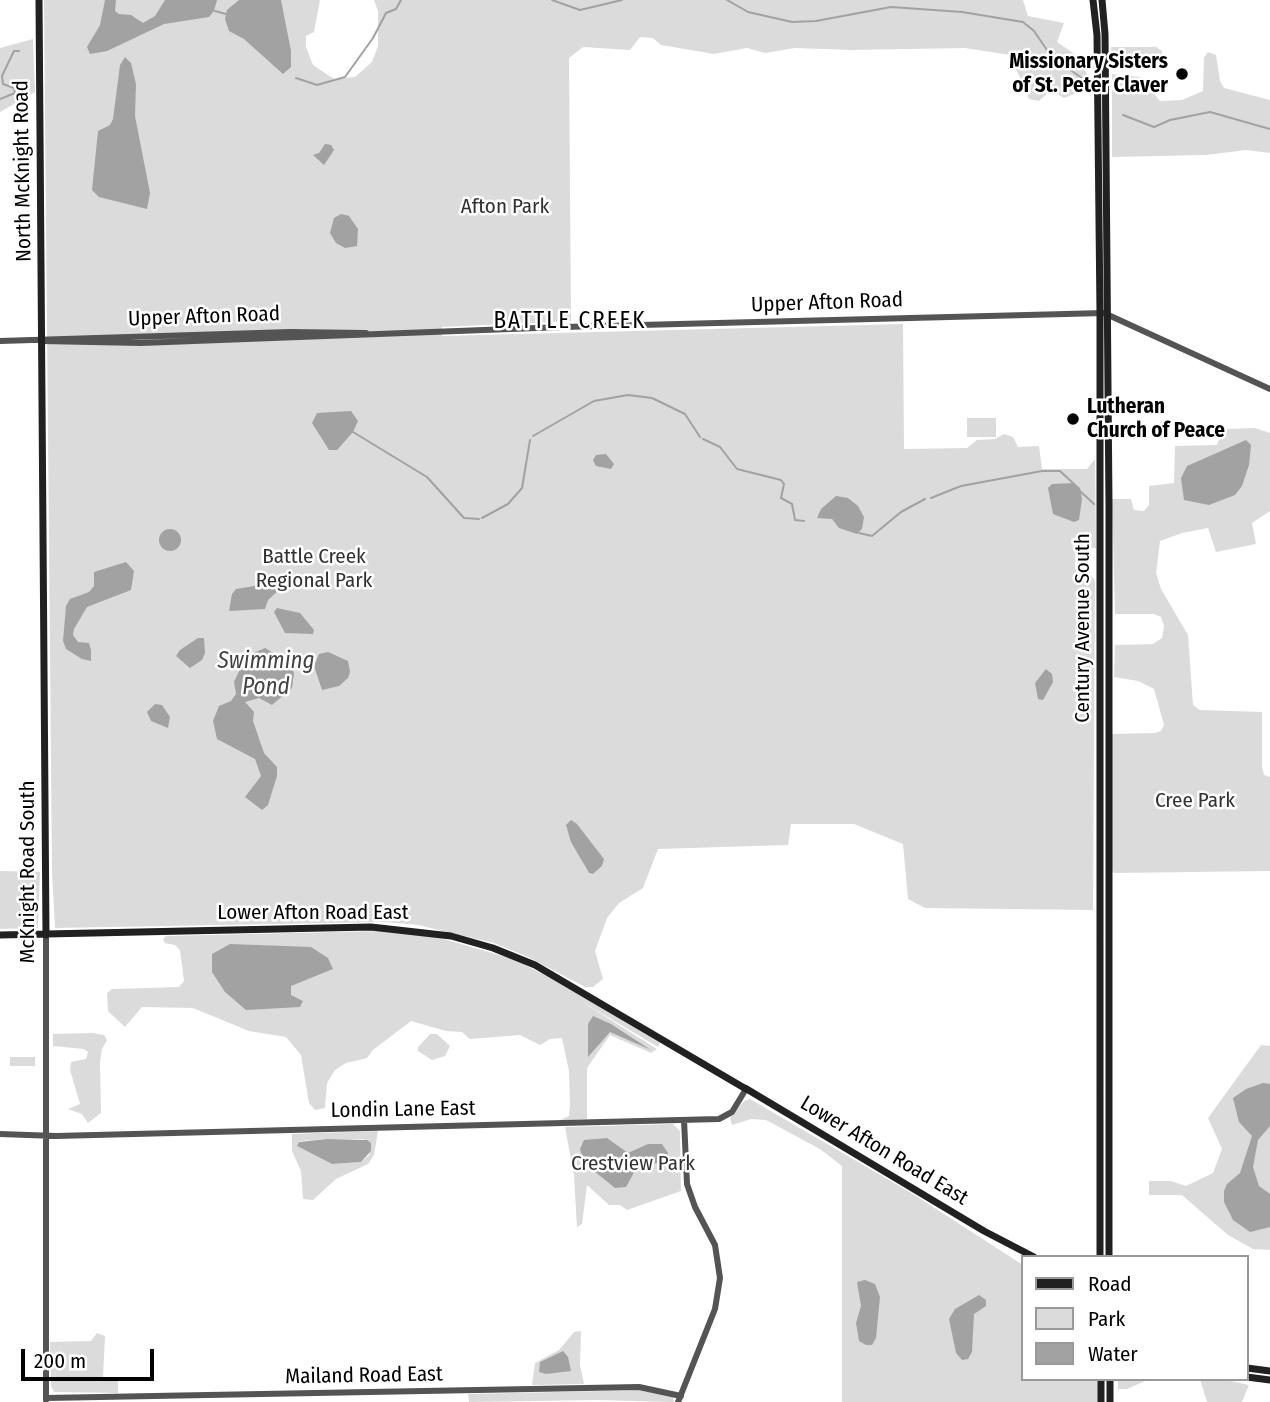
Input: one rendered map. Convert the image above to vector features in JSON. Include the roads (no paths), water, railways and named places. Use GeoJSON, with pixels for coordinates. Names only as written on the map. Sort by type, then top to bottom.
{"type":"FeatureCollection","features":[{"type":"Feature","properties":{"kind":"main road","name":"North McKnight Road"},"geometry":{"type":"LineString","coordinates":[[39,0],[42,341]]}},
{"type":"Feature","properties":{"kind":"main road","name":"Century Avenue South"},"geometry":{"type":"LineString","coordinates":[[1093,0],[1097,35],[1104,313],[1110,1255]]}},
{"type":"Feature","properties":{"kind":"main road","name":"Century Avenue South"},"geometry":{"type":"LineString","coordinates":[[1100,1255],[1105,34],[1102,0]]}},
{"type":"Feature","properties":{"kind":"main road","name":"McKnight Road South"},"geometry":{"type":"LineString","coordinates":[[42,341],[46,935]]}},
{"type":"Feature","properties":{"kind":"main road","name":"Lower Afton Road East"},"geometry":{"type":"LineString","coordinates":[[0,935],[360,927],[439,933],[493,948],[536,965],[742,1084],[746,1089],[1021,1256]]}},
{"type":"Feature","properties":{"kind":"main road","name":"Lower Afton Road East"},"geometry":{"type":"LineString","coordinates":[[1004,1243],[1030,1255]]}},
{"type":"Feature","properties":{"kind":"main road"},"geometry":{"type":"LineString","coordinates":[[1249,1368],[1270,1371]]}},
{"type":"Feature","properties":{"kind":"main road"},"geometry":{"type":"LineString","coordinates":[[1249,1377],[1270,1380]]}},
{"type":"Feature","properties":{"kind":"main road"},"geometry":{"type":"LineString","coordinates":[[1101,1381],[1101,1402]]}},
{"type":"Feature","properties":{"kind":"main road"},"geometry":{"type":"LineString","coordinates":[[1110,1381],[1110,1402]]}},
{"type":"Feature","properties":{"kind":"street","name":"Upper Afton Road"},"geometry":{"type":"LineString","coordinates":[[0,341],[1104,313],[1270,389]]}},
{"type":"Feature","properties":{"kind":"street","name":"McKnight Road South"},"geometry":{"type":"LineString","coordinates":[[46,935],[46,1400]]}},
{"type":"Feature","properties":{"kind":"street","name":"Londin Lane East"},"geometry":{"type":"LineString","coordinates":[[0,1134],[46,1136],[684,1120],[726,1117],[734,1110],[746,1089]]}},
{"type":"Feature","properties":{"kind":"street"},"geometry":{"type":"LineString","coordinates":[[679,1399],[715,1309],[720,1278],[716,1248],[695,1208],[686,1181],[684,1120]]}},
{"type":"Feature","properties":{"kind":"street","name":"Mailand Road East"},"geometry":{"type":"LineString","coordinates":[[46,1400],[639,1387],[660,1389],[679,1399]]}},
{"type":"Feature","properties":{"kind":"water"},"geometry":{"type":"Polygon","coordinates":[[[105,0],[116,0],[115,11],[131,15],[143,23],[155,16],[165,0],[217,0],[209,17],[164,24],[107,51],[90,54],[87,47],[100,25],[105,0]]]}},
{"type":"Feature","properties":{"kind":"water"},"geometry":{"type":"Polygon","coordinates":[[[239,0],[281,0],[291,51],[291,67],[283,74],[244,39],[229,31],[225,19],[227,10],[239,0]]]}},
{"type":"Feature","properties":{"kind":"water"},"geometry":{"type":"Polygon","coordinates":[[[125,57],[131,63],[136,84],[135,116],[150,193],[147,209],[99,197],[92,190],[98,131],[110,125],[113,119],[120,65],[125,57]]]}},
{"type":"Feature","properties":{"kind":"water"},"geometry":{"type":"Polygon","coordinates":[[[325,144],[331,145],[334,150],[324,165],[313,155],[319,153],[325,144]]]}},
{"type":"Feature","properties":{"kind":"water"},"geometry":{"type":"Polygon","coordinates":[[[341,214],[349,216],[358,229],[357,246],[345,248],[336,243],[330,233],[334,218],[341,214]]]}},
{"type":"Feature","properties":{"kind":"water"},"geometry":{"type":"Polygon","coordinates":[[[351,411],[358,421],[353,432],[337,450],[329,450],[312,423],[317,413],[351,411]]]}},
{"type":"Feature","properties":{"kind":"water"},"geometry":{"type":"Polygon","coordinates":[[[1246,440],[1251,445],[1249,465],[1242,486],[1235,495],[1209,505],[1184,500],[1181,478],[1187,466],[1246,440]]]}},
{"type":"Feature","properties":{"kind":"water"},"geometry":{"type":"Polygon","coordinates":[[[606,454],[614,464],[611,469],[596,466],[593,460],[596,455],[606,454]]]}},
{"type":"Feature","properties":{"kind":"water"},"geometry":{"type":"Polygon","coordinates":[[[1074,483],[1080,488],[1082,499],[1079,520],[1074,522],[1053,514],[1048,488],[1052,484],[1074,483]]]}},
{"type":"Feature","properties":{"kind":"water"},"geometry":{"type":"Polygon","coordinates":[[[836,496],[848,498],[858,506],[864,517],[862,529],[857,534],[839,528],[832,519],[817,518],[821,509],[836,496]]]}},
{"type":"Feature","properties":{"kind":"water"},"geometry":{"type":"Polygon","coordinates":[[[170,529],[178,532],[181,540],[178,548],[170,551],[162,548],[159,540],[162,532],[170,529]]]}},
{"type":"Feature","properties":{"kind":"water"},"geometry":{"type":"Polygon","coordinates":[[[126,562],[134,571],[131,590],[87,607],[74,629],[73,635],[78,642],[89,643],[91,650],[91,661],[82,659],[66,649],[63,641],[66,606],[70,599],[89,592],[94,586],[94,572],[126,562]]]}},
{"type":"Feature","properties":{"kind":"water"},"geometry":{"type":"Polygon","coordinates":[[[278,583],[281,588],[268,600],[265,609],[229,611],[232,594],[236,589],[278,583]]]}},
{"type":"Feature","properties":{"kind":"water"},"geometry":{"type":"Polygon","coordinates":[[[277,608],[300,613],[314,630],[313,634],[285,633],[274,612],[277,608]]]}},
{"type":"Feature","properties":{"kind":"water"},"geometry":{"type":"Polygon","coordinates":[[[198,638],[204,638],[205,653],[202,660],[190,668],[176,656],[180,650],[198,638]]]}},
{"type":"Feature","properties":{"kind":"water","name":"Swimming Pond"},"geometry":{"type":"Polygon","coordinates":[[[265,648],[292,664],[294,674],[292,688],[272,705],[259,698],[245,702],[254,712],[253,721],[264,753],[277,767],[268,805],[262,810],[245,797],[261,776],[255,759],[217,739],[213,721],[219,706],[231,701],[236,694],[234,682],[246,656],[265,648]]]}},
{"type":"Feature","properties":{"kind":"water"},"geometry":{"type":"Polygon","coordinates":[[[328,652],[348,661],[350,672],[348,678],[339,686],[322,690],[314,666],[319,654],[328,652]]]}},
{"type":"Feature","properties":{"kind":"water"},"geometry":{"type":"Polygon","coordinates":[[[1046,669],[1052,674],[1053,682],[1043,700],[1038,699],[1035,683],[1046,669]]]}},
{"type":"Feature","properties":{"kind":"water"},"geometry":{"type":"Polygon","coordinates":[[[155,704],[162,705],[170,717],[168,728],[151,721],[147,712],[155,704]]]}},
{"type":"Feature","properties":{"kind":"water"},"geometry":{"type":"Polygon","coordinates":[[[571,820],[604,859],[602,866],[593,874],[589,873],[571,842],[566,825],[571,820]]]}},
{"type":"Feature","properties":{"kind":"water"},"geometry":{"type":"Polygon","coordinates":[[[230,944],[311,947],[328,958],[333,969],[291,986],[291,995],[303,1001],[300,1007],[246,1010],[225,992],[212,972],[212,954],[230,944]]]}},
{"type":"Feature","properties":{"kind":"water"},"geometry":{"type":"Polygon","coordinates":[[[593,1016],[611,1024],[651,1050],[610,1032],[588,1057],[588,1024],[593,1016]]]}},
{"type":"Feature","properties":{"kind":"water"},"geometry":{"type":"Polygon","coordinates":[[[1263,1083],[1270,1084],[1270,1126],[1258,1140],[1253,1167],[1259,1186],[1270,1194],[1270,1227],[1250,1232],[1233,1220],[1224,1202],[1224,1191],[1227,1184],[1240,1173],[1252,1136],[1239,1122],[1233,1098],[1246,1089],[1263,1083]]]}},
{"type":"Feature","properties":{"kind":"water"},"geometry":{"type":"Polygon","coordinates":[[[607,1138],[628,1153],[648,1144],[662,1144],[668,1153],[668,1161],[637,1167],[626,1187],[615,1188],[584,1163],[580,1149],[584,1140],[607,1138]]]}},
{"type":"Feature","properties":{"kind":"water"},"geometry":{"type":"Polygon","coordinates":[[[327,1139],[367,1140],[371,1143],[371,1151],[361,1162],[332,1164],[297,1146],[299,1142],[327,1139]]]}},
{"type":"Feature","properties":{"kind":"water"},"geometry":{"type":"Polygon","coordinates":[[[865,1280],[875,1284],[880,1297],[876,1338],[872,1345],[859,1341],[856,1323],[861,1306],[857,1282],[865,1280]]]}},
{"type":"Feature","properties":{"kind":"water"},"geometry":{"type":"Polygon","coordinates":[[[979,1295],[986,1300],[986,1306],[974,1314],[972,1352],[968,1359],[962,1360],[956,1353],[949,1319],[955,1309],[979,1295]]]}},
{"type":"Feature","properties":{"kind":"water"},"geometry":{"type":"Polygon","coordinates":[[[563,1351],[568,1357],[571,1371],[546,1374],[539,1372],[540,1362],[563,1351]]]}},
{"type":"Feature","properties":{"kind":"waterway","name":"BATTLE CREEK"},"geometry":{"type":"LineString","coordinates":[[296,78],[317,85],[345,77],[373,38],[386,13],[396,9],[401,0]]}},
{"type":"Feature","properties":{"kind":"waterway","name":"BATTLE CREEK"},"geometry":{"type":"LineString","coordinates":[[552,0],[580,10],[622,0]]}},
{"type":"Feature","properties":{"kind":"waterway","name":"BATTLE CREEK"},"geometry":{"type":"LineString","coordinates":[[727,0],[748,12],[792,22],[816,21],[891,7],[962,12],[1023,22],[1034,31],[1051,56],[1090,84]]}},
{"type":"Feature","properties":{"kind":"waterway","name":"BATTLE CREEK"},"geometry":{"type":"LineString","coordinates":[[215,11],[226,14]]}},
{"type":"Feature","properties":{"kind":"waterway","name":"BATTLE CREEK"},"geometry":{"type":"LineString","coordinates":[[0,99],[15,93],[14,88],[3,84],[2,76],[14,51],[19,51]]}},
{"type":"Feature","properties":{"kind":"waterway","name":"BATTLE CREEK"},"geometry":{"type":"LineString","coordinates":[[1123,115],[1154,127],[1170,120],[1210,112],[1270,129]]}},
{"type":"Feature","properties":{"kind":"waterway"},"geometry":{"type":"LineString","coordinates":[[533,436],[594,401],[628,395],[652,398],[685,414],[700,437]]}},
{"type":"Feature","properties":{"kind":"waterway"},"geometry":{"type":"LineString","coordinates":[[353,432],[427,477],[464,518],[479,519]]}},
{"type":"Feature","properties":{"kind":"waterway"},"geometry":{"type":"LineString","coordinates":[[703,439],[720,447],[737,469],[781,480],[784,484],[781,498],[792,504],[795,520],[804,521]]}},
{"type":"Feature","properties":{"kind":"waterway"},"geometry":{"type":"LineString","coordinates":[[482,518],[508,504],[522,488],[530,440]]}},
{"type":"Feature","properties":{"kind":"waterway"},"geometry":{"type":"LineString","coordinates":[[931,498],[961,486],[1042,471],[1060,471],[1074,484]]}},
{"type":"Feature","properties":{"kind":"waterway"},"geometry":{"type":"LineString","coordinates":[[1080,491],[1094,504]]}},
{"type":"Feature","properties":{"kind":"waterway"},"geometry":{"type":"LineString","coordinates":[[859,533],[872,536],[901,512],[925,499]]}},
{"type":"Feature","properties":{"kind":"place","name":"Missionary Sisters of St. Peter Claver"},"geometry":{"type":"Point","coordinates":[1182,74]}},
{"type":"Feature","properties":{"kind":"place","name":"Lutheran Church of Peace"},"geometry":{"type":"Point","coordinates":[1073,419]}},
{"type":"Feature","properties":{"kind":"district","name":"BATTLE CREEK"},"geometry":{"type":"Point","coordinates":[570,322]}},
{"type":"Feature","properties":{"kind":"park label","name":"Afton Park"},"geometry":{"type":"Point","coordinates":[505,207]}},
{"type":"Feature","properties":{"kind":"park label","name":"Battle Creek Regional Park"},"geometry":{"type":"Point","coordinates":[314,569]}},
{"type":"Feature","properties":{"kind":"park label","name":"Cree Park"},"geometry":{"type":"Point","coordinates":[1195,801]}},
{"type":"Feature","properties":{"kind":"park label","name":"Crestview Park"},"geometry":{"type":"Point","coordinates":[633,1164]}}]}
